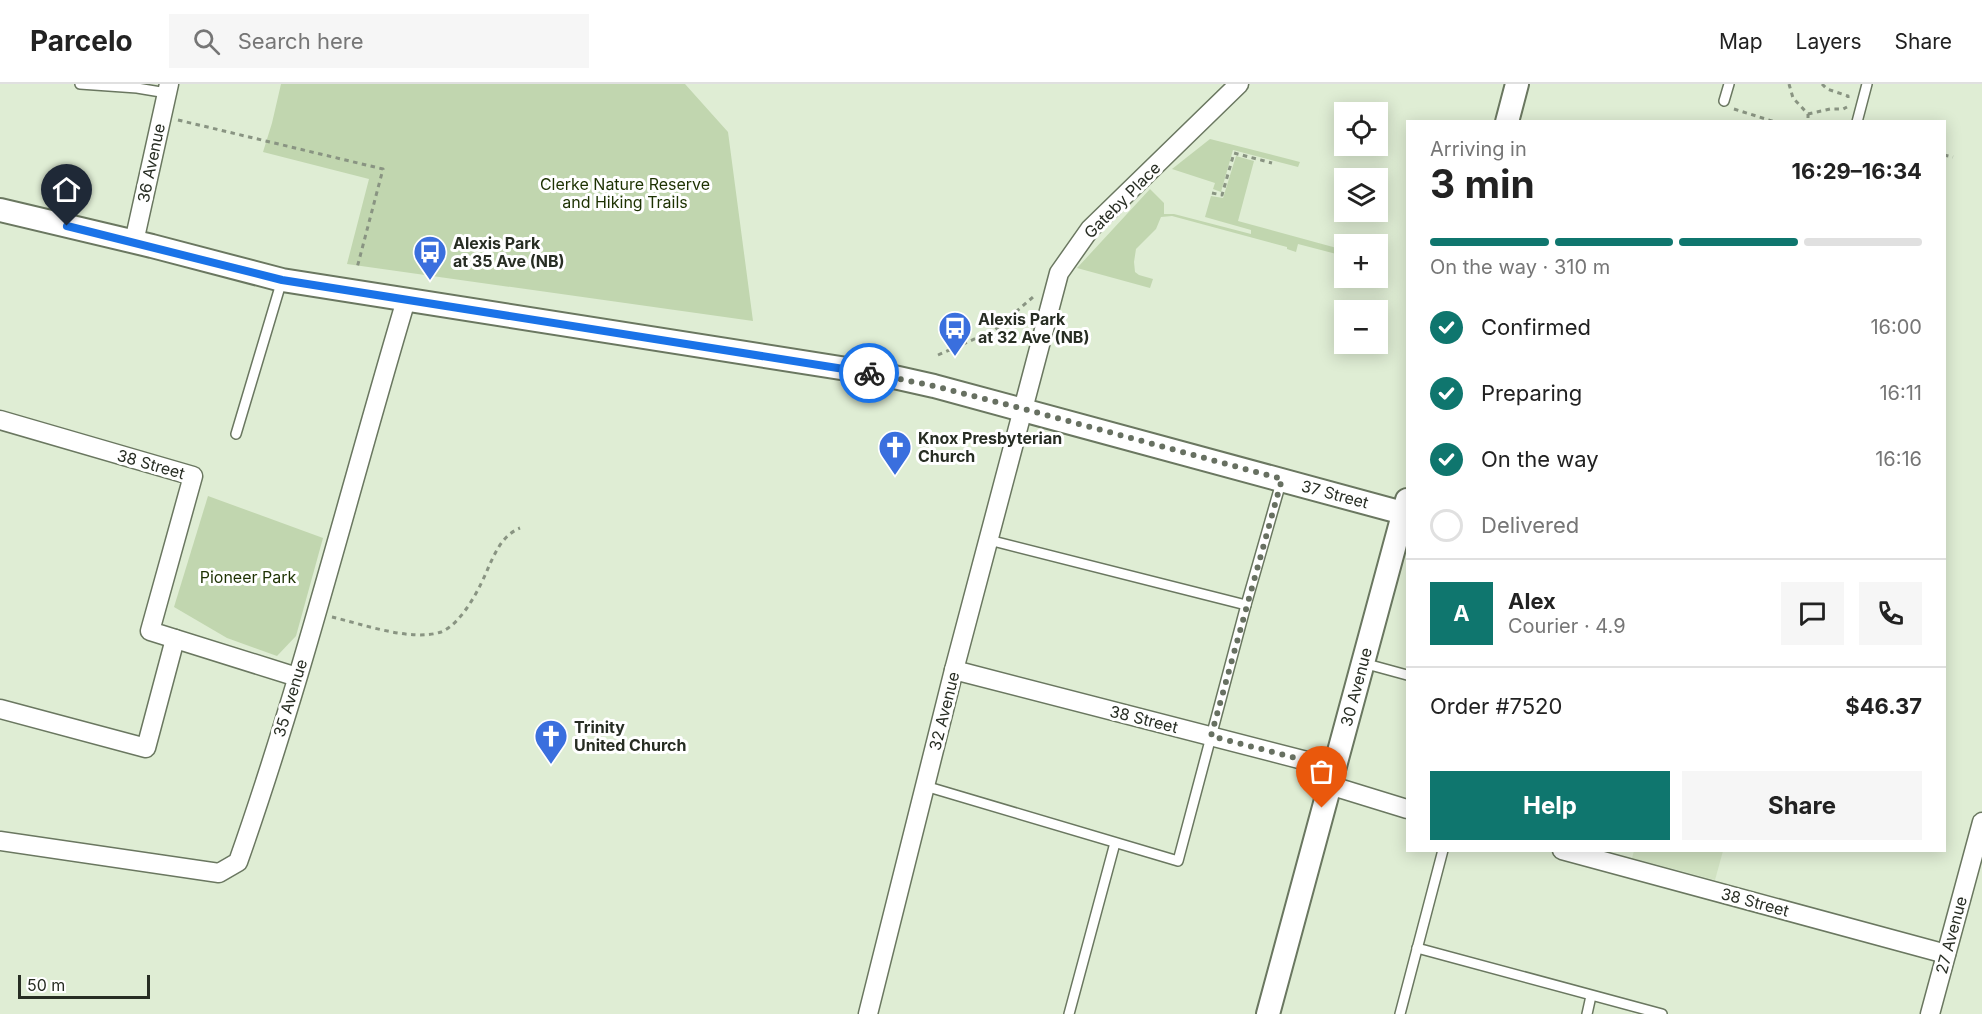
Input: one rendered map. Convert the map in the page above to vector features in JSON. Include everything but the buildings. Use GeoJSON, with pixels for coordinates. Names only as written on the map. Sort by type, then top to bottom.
{"type":"FeatureCollection","features":[{"type":"Feature","properties":{"kind":"street","name":"Gateby Place"},"geometry":{"type":"LineString","coordinates":[[1024,409],[1059,273],[1090,229],[1239,84]]}},
{"type":"Feature","properties":{"kind":"street"},"geometry":{"type":"LineString","coordinates":[[1508,120],[1517,84]]}},
{"type":"Feature","properties":{"kind":"street","name":"36 Avenue"},"geometry":{"type":"LineString","coordinates":[[134,242],[168,88]]}},
{"type":"Feature","properties":{"kind":"street","name":"37 Street"},"geometry":{"type":"LineString","coordinates":[[0,210],[282,280],[885,375],[1024,409],[1282,479],[1405,506]]}},
{"type":"Feature","properties":{"kind":"street","name":"35 Avenue"},"geometry":{"type":"LineString","coordinates":[[0,841],[219,873],[238,862],[258,807],[297,677],[406,300]]}},
{"type":"Feature","properties":{"kind":"street","name":"32 Avenue"},"geometry":{"type":"LineString","coordinates":[[868,1014],[954,670],[1024,409]]}},
{"type":"Feature","properties":{"kind":"street","name":"38 Street"},"geometry":{"type":"LineString","coordinates":[[0,420],[193,476],[150,631],[297,677]]}},
{"type":"Feature","properties":{"kind":"street","name":"30 Avenue"},"geometry":{"type":"LineString","coordinates":[[1268,1014],[1405,506]]}},
{"type":"Feature","properties":{"kind":"street"},"geometry":{"type":"LineString","coordinates":[[0,709],[146,748],[175,639]]}},
{"type":"Feature","properties":{"kind":"street","name":"38 Street"},"geometry":{"type":"LineString","coordinates":[[954,670],[1211,736],[1331,777],[1406,808]]}},
{"type":"Feature","properties":{"kind":"street","name":"27 Avenue"},"geometry":{"type":"LineString","coordinates":[[1930,1014],[1982,822]]}},
{"type":"Feature","properties":{"kind":"street","name":"38 Street"},"geometry":{"type":"LineString","coordinates":[[1569,852],[1946,954]]}},
{"type":"Feature","properties":{"kind":"lane"},"geometry":{"type":"LineString","coordinates":[[80,84],[168,88]]}},
{"type":"Feature","properties":{"kind":"lane"},"geometry":{"type":"LineString","coordinates":[[1724,101],[1729,84]]}},
{"type":"Feature","properties":{"kind":"lane"},"geometry":{"type":"LineString","coordinates":[[1858,120],[1867,84]]}},
{"type":"Feature","properties":{"kind":"lane"},"geometry":{"type":"LineString","coordinates":[[236,434],[282,280]]}},
{"type":"Feature","properties":{"kind":"lane"},"geometry":{"type":"LineString","coordinates":[[925,786],[1178,861],[1282,479]]}},
{"type":"Feature","properties":{"kind":"lane"},"geometry":{"type":"LineString","coordinates":[[989,540],[1246,605]]}},
{"type":"Feature","properties":{"kind":"lane"},"geometry":{"type":"LineString","coordinates":[[1363,663],[1406,675]]}},
{"type":"Feature","properties":{"kind":"lane"},"geometry":{"type":"LineString","coordinates":[[1069,1014],[1115,843]]}},
{"type":"Feature","properties":{"kind":"lane"},"geometry":{"type":"LineString","coordinates":[[1400,1014],[1442,852]]}},
{"type":"Feature","properties":{"kind":"lane"},"geometry":{"type":"LineString","coordinates":[[1417,948],[1662,1014]]}},
{"type":"Feature","properties":{"kind":"lane"},"geometry":{"type":"LineString","coordinates":[[1587,1014],[1591,996]]}},
{"type":"Feature","properties":{"kind":"path"},"geometry":{"type":"LineString","coordinates":[[1789,84],[1793,98],[1808,114],[1808,120]]}},
{"type":"Feature","properties":{"kind":"path"},"geometry":{"type":"LineString","coordinates":[[1808,114],[1830,109],[1843,109],[1848,106],[1848,96],[1827,89],[1822,84]]}},
{"type":"Feature","properties":{"kind":"path"},"geometry":{"type":"LineString","coordinates":[[1724,101],[1729,107],[1769,120]]}},
{"type":"Feature","properties":{"kind":"path"},"geometry":{"type":"LineString","coordinates":[[162,116],[383,169],[357,268]]}},
{"type":"Feature","properties":{"kind":"path"},"geometry":{"type":"LineString","coordinates":[[1212,193],[1222,195],[1234,153],[1272,163]]}},
{"type":"Feature","properties":{"kind":"path"},"geometry":{"type":"LineString","coordinates":[[1946,155],[1953,157]]}},
{"type":"Feature","properties":{"kind":"path"},"geometry":{"type":"LineString","coordinates":[[939,355],[995,330],[1033,297]]}},
{"type":"Feature","properties":{"kind":"path"},"geometry":{"type":"LineString","coordinates":[[316,613],[397,632],[420,634],[442,632],[462,616],[482,584],[496,551],[510,532],[520,528]]}},
{"type":"Feature","properties":{"kind":"shaded area"},"geometry":{"type":"Polygon","coordinates":[[[1634,852],[1723,852],[1715,880],[1632,858],[1634,852]]]}},
{"type":"Feature","properties":{"kind":"green space","name":"Clerke Nature Reserve and Hiking Trails"},"geometry":{"type":"Polygon","coordinates":[[[281,84],[685,84],[728,132],[753,321],[347,264],[369,179],[263,152],[281,84]]]}},
{"type":"Feature","properties":{"kind":"green space"},"geometry":{"type":"Polygon","coordinates":[[[1210,139],[1300,162],[1298,167],[1233,150],[1221,192],[1213,189],[1215,183],[1172,169],[1210,139]]]}},
{"type":"Feature","properties":{"kind":"green space"},"geometry":{"type":"Polygon","coordinates":[[[1236,156],[1254,161],[1238,221],[1334,247],[1334,253],[1298,244],[1296,252],[1287,247],[1172,216],[1161,217],[1156,229],[1136,249],[1135,272],[1153,279],[1150,288],[1077,268],[1150,189],[1164,203],[1164,214],[1174,214],[1251,234],[1251,230],[1205,217],[1211,196],[1223,198],[1236,156]]]}},
{"type":"Feature","properties":{"kind":"green space","name":"Pioneer Park"},"geometry":{"type":"Polygon","coordinates":[[[208,496],[323,538],[296,636],[277,656],[227,638],[174,607],[208,496]]]}},
{"type":"Feature","properties":{"kind":"way so far"},"geometry":{"type":"LineString","coordinates":[[869,373],[934,386],[1024,409],[1282,479],[1211,736],[1334,768],[1322,808]]}},
{"type":"Feature","properties":{"kind":"place","name":"Alexis Park at 35 Ave (NB)"},"geometry":{"type":"Point","coordinates":[430,281]}},
{"type":"Feature","properties":{"kind":"place","name":"Alexis Park at 32 Ave (NB)"},"geometry":{"type":"Point","coordinates":[955,357]}},
{"type":"Feature","properties":{"kind":"place","name":"Knox Presbyterian Church"},"geometry":{"type":"Point","coordinates":[895,476]}},
{"type":"Feature","properties":{"kind":"place","name":"Trinity United Church"},"geometry":{"type":"Point","coordinates":[551,765]}},
{"type":"Feature","properties":{"kind":"route"},"geometry":{"type":"LineString","coordinates":[[67,226],[282,280],[869,373]]}}]}
